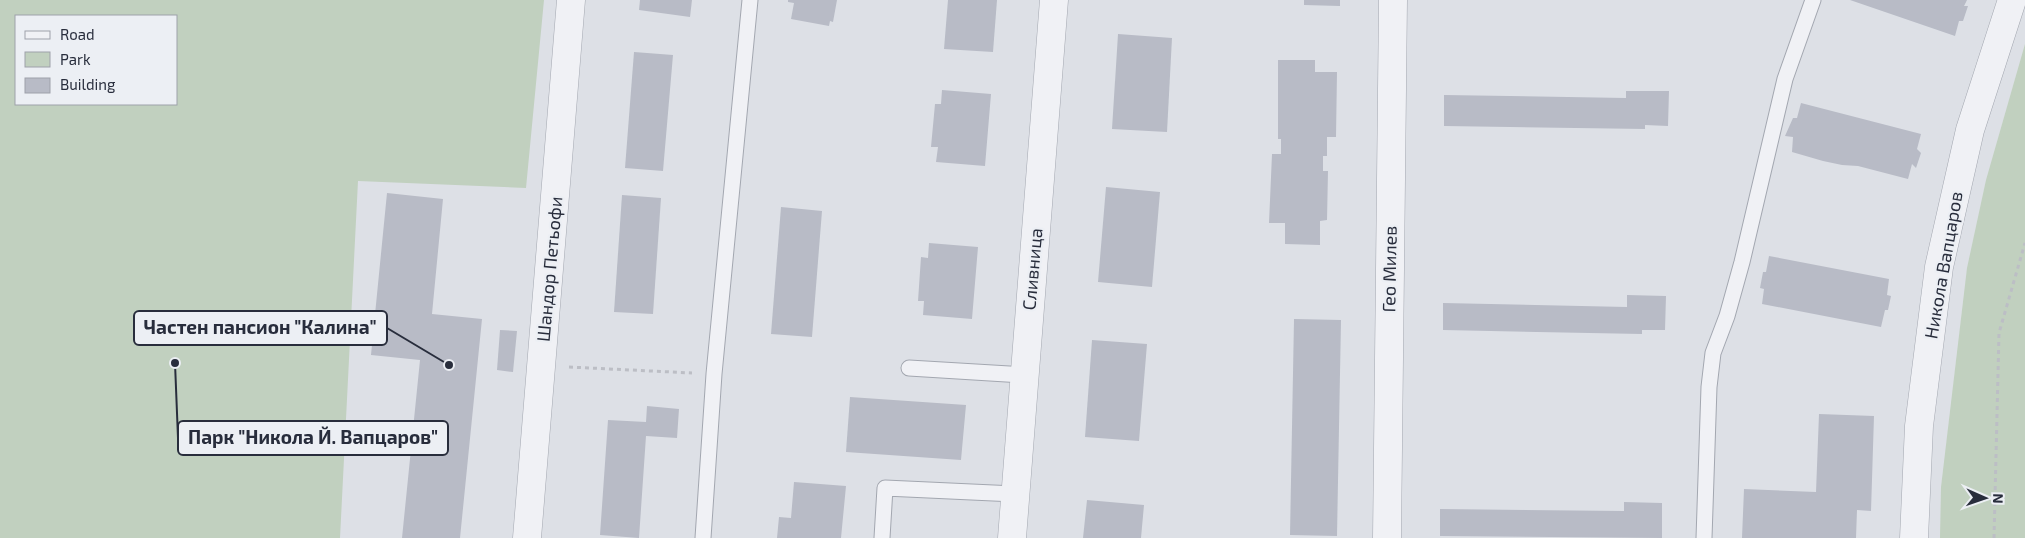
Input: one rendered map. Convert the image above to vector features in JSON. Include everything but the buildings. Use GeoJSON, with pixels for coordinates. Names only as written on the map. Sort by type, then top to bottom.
{"type":"FeatureCollection","features":[{"type":"Feature","properties":{"kind":"street","name":"Шандор Петьофи"},"geometry":{"type":"LineString","coordinates":[[527,538],[571,0]]}},
{"type":"Feature","properties":{"kind":"street","name":"Сливница"},"geometry":{"type":"LineString","coordinates":[[1012,538],[1054,0]]}},
{"type":"Feature","properties":{"kind":"street","name":"Гео Милев"},"geometry":{"type":"LineString","coordinates":[[1387,538],[1393,0]]}},
{"type":"Feature","properties":{"kind":"street","name":"Никола Вапцаров"},"geometry":{"type":"LineString","coordinates":[[1914,538],[1919,426],[1939,267],[1970,130],[2012,0]]}},
{"type":"Feature","properties":{"kind":"lane"},"geometry":{"type":"LineString","coordinates":[[703,538],[714,374],[750,0]]}},
{"type":"Feature","properties":{"kind":"lane"},"geometry":{"type":"LineString","coordinates":[[1704,538],[1708,386],[1713,353],[1727,316],[1742,262],[1785,79],[1813,0]]}},
{"type":"Feature","properties":{"kind":"lane"},"geometry":{"type":"LineString","coordinates":[[909,368],[1024,375]]}},
{"type":"Feature","properties":{"kind":"lane"},"geometry":{"type":"LineString","coordinates":[[882,538],[885,488],[1015,494]]}},
{"type":"Feature","properties":{"kind":"path"},"geometry":{"type":"LineString","coordinates":[[1994,538],[1999,333],[2025,243]]}},
{"type":"Feature","properties":{"kind":"path"},"geometry":{"type":"LineString","coordinates":[[541,365],[714,374]]}},
{"type":"Feature","properties":{"kind":"green space"},"geometry":{"type":"Polygon","coordinates":[[[0,0],[544,0],[526,188],[358,181],[340,538],[0,538],[0,0]]]}},
{"type":"Feature","properties":{"kind":"green space"},"geometry":{"type":"Polygon","coordinates":[[[2025,44],[2025,538],[1940,538],[1941,487],[1967,268],[1986,180],[2025,44]]]}},
{"type":"Feature","properties":{"kind":"place","name":"Парк \"Никола Й. Вапцаров\""},"geometry":{"type":"Point","coordinates":[175,363]}},
{"type":"Feature","properties":{"kind":"place","name":"Частен пансион \"Калина\""},"geometry":{"type":"Point","coordinates":[449,365]}}]}
